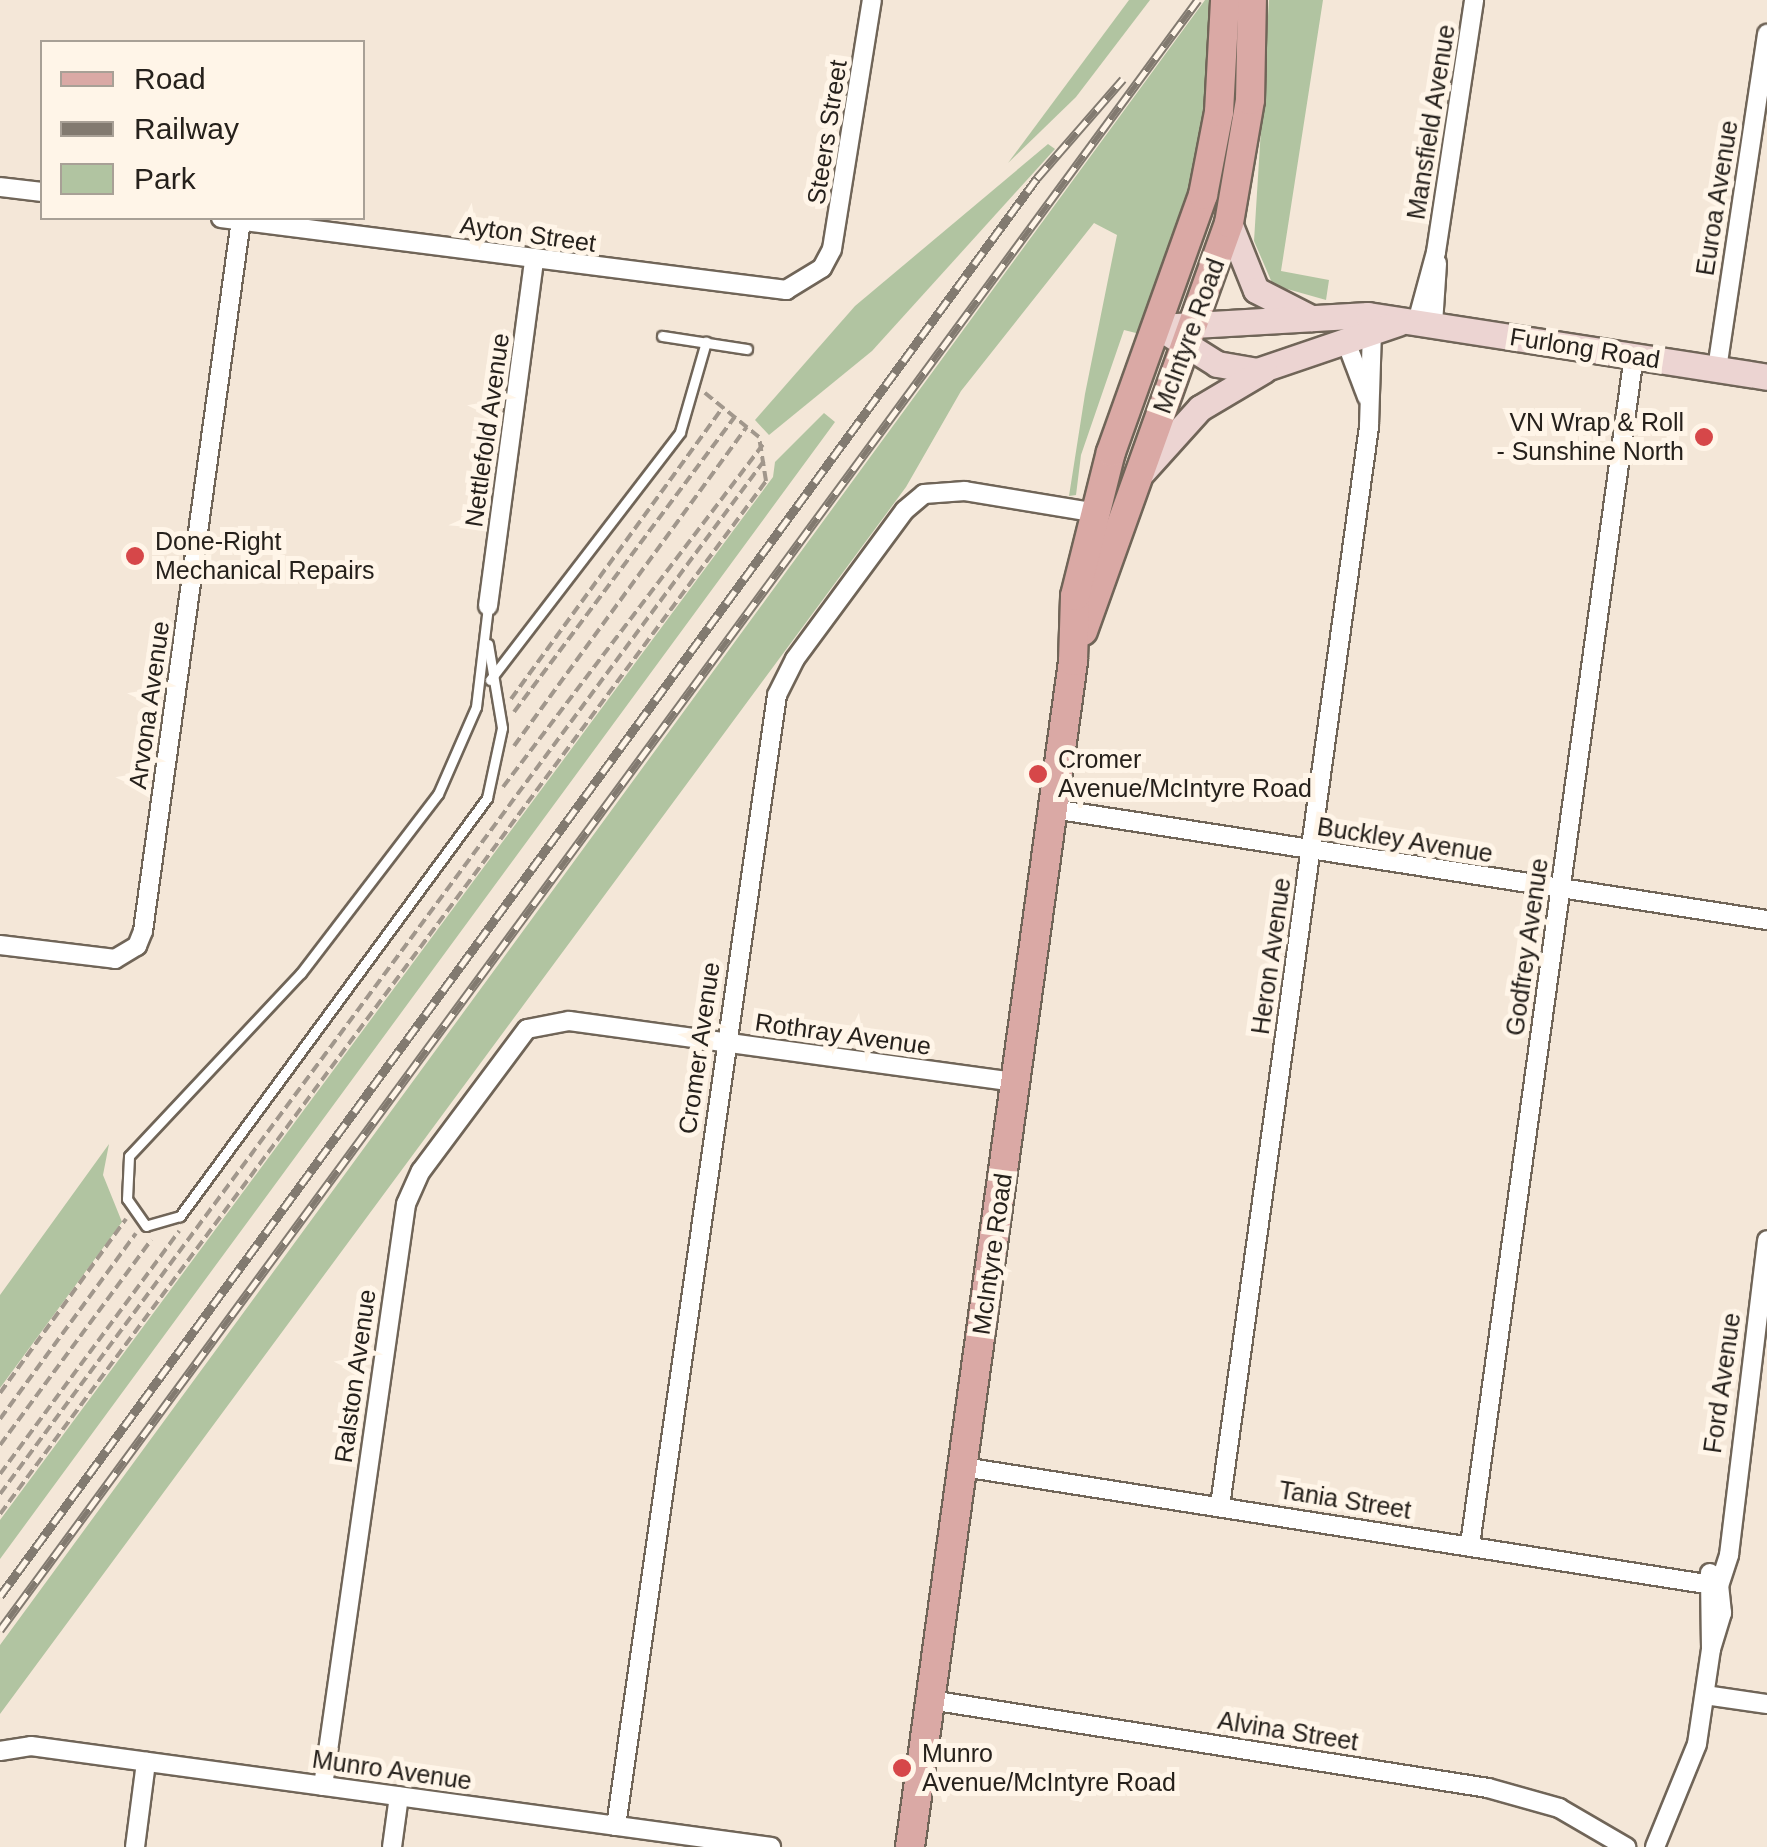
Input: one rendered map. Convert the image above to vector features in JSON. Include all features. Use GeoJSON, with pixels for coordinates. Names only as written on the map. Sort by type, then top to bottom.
{"type":"FeatureCollection","features":[{"type":"Feature","properties":{"kind":"main road","name":"McIntyre Road"},"geometry":{"type":"LineString","coordinates":[[910,1847],[1073,661],[1075,596],[1092,512],[1160,327],[1210,166],[1224,62],[1224,0]]}},
{"type":"Feature","properties":{"kind":"main road","name":"McIntyre Road"},"geometry":{"type":"LineString","coordinates":[[1073,661],[1229,223],[1246,138],[1252,12]]}},
{"type":"Feature","properties":{"kind":"street","name":"Steers Street"},"geometry":{"type":"LineString","coordinates":[[822,268],[837,230],[872,0]]}},
{"type":"Feature","properties":{"kind":"street","name":"Mansfield Avenue"},"geometry":{"type":"LineString","coordinates":[[1418,322],[1436,252],[1474,0]]}},
{"type":"Feature","properties":{"kind":"street","name":"Euroa Avenue"},"geometry":{"type":"LineString","coordinates":[[1716,369],[1767,34]]}},
{"type":"Feature","properties":{"kind":"street"},"geometry":{"type":"LineString","coordinates":[[0,186],[40,192]]}},
{"type":"Feature","properties":{"kind":"street","name":"Ayton Street"},"geometry":{"type":"LineString","coordinates":[[241,220],[767,291],[786,290],[822,268]]}},
{"type":"Feature","properties":{"kind":"street","name":"Arvona Avenue"},"geometry":{"type":"LineString","coordinates":[[0,945],[100,958],[128,954],[143,931],[241,220]]}},
{"type":"Feature","properties":{"kind":"street"},"geometry":{"type":"LineString","coordinates":[[1229,223],[1256,290],[1314,320]]}},
{"type":"Feature","properties":{"kind":"street","name":"Nettlefold Avenue"},"geometry":{"type":"LineString","coordinates":[[488,606],[534,260]]}},
{"type":"Feature","properties":{"kind":"street","name":"Furlong Road"},"geometry":{"type":"LineString","coordinates":[[1190,336],[1368,315],[1767,377]]}},
{"type":"Feature","properties":{"kind":"street","name":"Furlong Road"},"geometry":{"type":"LineString","coordinates":[[1134,481],[1195,412],[1264,370],[1344,339],[1418,322]]}},
{"type":"Feature","properties":{"kind":"street"},"geometry":{"type":"LineString","coordinates":[[1160,327],[1190,336],[1223,366],[1264,370]]}},
{"type":"Feature","properties":{"kind":"street","name":"Heron Avenue"},"geometry":{"type":"LineString","coordinates":[[1220,1506],[1370,412],[1372,332]]}},
{"type":"Feature","properties":{"kind":"street","name":"Heron Avenue"},"geometry":{"type":"LineString","coordinates":[[1344,339],[1370,412]]}},
{"type":"Feature","properties":{"kind":"street","name":"Godfrey Avenue"},"geometry":{"type":"LineString","coordinates":[[1470,1546],[1634,356]]}},
{"type":"Feature","properties":{"kind":"street","name":"Cromer Avenue"},"geometry":{"type":"LineString","coordinates":[[616,1826],[767,732],[795,659],[905,510],[924,494],[965,491],[1092,512]]}},
{"type":"Feature","properties":{"kind":"street","name":"Buckley Avenue"},"geometry":{"type":"LineString","coordinates":[[1053,809],[1761,922]]}},
{"type":"Feature","properties":{"kind":"street","name":"Rothray Avenue"},"geometry":{"type":"LineString","coordinates":[[545,1020],[1016,1082]]}},
{"type":"Feature","properties":{"kind":"street","name":"Ralston Avenue"},"geometry":{"type":"LineString","coordinates":[[323,1786],[406,1204],[421,1172],[491,1073],[527,1029],[545,1020]]}},
{"type":"Feature","properties":{"kind":"street","name":"Ford Avenue"},"geometry":{"type":"LineString","coordinates":[[1655,1847],[1689,1773],[1711,1649],[1722,1613],[1713,1585],[1729,1554],[1727,1532],[1767,1240]]}},
{"type":"Feature","properties":{"kind":"street","name":"Tania Street"},"geometry":{"type":"LineString","coordinates":[[963,1467],[1713,1585]]}},
{"type":"Feature","properties":{"kind":"street"},"geometry":{"type":"LineString","coordinates":[[1705,1695],[1767,1704]]}},
{"type":"Feature","properties":{"kind":"street","name":"Alvina Street"},"geometry":{"type":"LineString","coordinates":[[930,1700],[1488,1788],[1560,1808],[1626,1847]]}},
{"type":"Feature","properties":{"kind":"street","name":"Munro Avenue"},"geometry":{"type":"LineString","coordinates":[[3,1750],[146,1762],[400,1796],[616,1826],[650,1839],[771,1847]]}},
{"type":"Feature","properties":{"kind":"street"},"geometry":{"type":"LineString","coordinates":[[135,1847],[146,1762]]}},
{"type":"Feature","properties":{"kind":"street"},"geometry":{"type":"LineString","coordinates":[[392,1847],[400,1796]]}},
{"type":"Feature","properties":{"kind":"lane"},"geometry":{"type":"LineString","coordinates":[[662,336],[747,349]]}},
{"type":"Feature","properties":{"kind":"lane"},"geometry":{"type":"LineString","coordinates":[[488,606],[488,680],[502,728],[498,768],[472,820],[180,1216],[163,1224],[143,1224],[131,1212],[125,1170],[138,1141],[263,1018],[411,832],[449,776],[488,680],[680,432],[706,342]]}},
{"type":"Feature","properties":{"kind":"path"},"geometry":{"type":"LineString","coordinates":[[0,1514],[766,480],[766,458],[760,437],[694,384]]}},
{"type":"Feature","properties":{"kind":"path"},"geometry":{"type":"LineString","coordinates":[[500,713],[723,408]]}},
{"type":"Feature","properties":{"kind":"path"},"geometry":{"type":"LineString","coordinates":[[502,728],[735,417]]}},
{"type":"Feature","properties":{"kind":"path"},"geometry":{"type":"LineString","coordinates":[[498,768],[748,427]]}},
{"type":"Feature","properties":{"kind":"path"},"geometry":{"type":"LineString","coordinates":[[0,1494],[216,1192],[766,458]]}},
{"type":"Feature","properties":{"kind":"path"},"geometry":{"type":"LineString","coordinates":[[216,1192],[230,1203]]}},
{"type":"Feature","properties":{"kind":"path"},"geometry":{"type":"LineString","coordinates":[[0,1394],[131,1212]]}},
{"type":"Feature","properties":{"kind":"path"},"geometry":{"type":"LineString","coordinates":[[0,1419],[143,1224]]}},
{"type":"Feature","properties":{"kind":"path"},"geometry":{"type":"LineString","coordinates":[[0,1445],[163,1224]]}},
{"type":"Feature","properties":{"kind":"green space"},"geometry":{"type":"Polygon","coordinates":[[[1129,0],[1150,0],[1076,97],[1008,163],[1129,0]]]}},
{"type":"Feature","properties":{"kind":"green space"},"geometry":{"type":"Polygon","coordinates":[[[1205,0],[1212,0],[1210,80],[1199,166],[1140,334],[1124,330],[1081,455],[1076,495],[1069,496],[1117,235],[1094,223],[961,391],[906,487],[0,1714],[0,1645],[1205,0]]]}},
{"type":"Feature","properties":{"kind":"green space"},"geometry":{"type":"Polygon","coordinates":[[[1269,0],[1323,0],[1281,271],[1329,280],[1326,300],[1273,285],[1254,241],[1269,0]]]}},
{"type":"Feature","properties":{"kind":"green space"},"geometry":{"type":"Polygon","coordinates":[[[1048,144],[1055,149],[872,351],[769,435],[755,420],[855,306],[1048,144]]]}},
{"type":"Feature","properties":{"kind":"green space"},"geometry":{"type":"Polygon","coordinates":[[[824,413],[835,422],[0,1559],[0,1520],[773,477],[775,462],[824,413]]]}},
{"type":"Feature","properties":{"kind":"green space"},"geometry":{"type":"Polygon","coordinates":[[[109,1144],[103,1175],[122,1222],[0,1388],[0,1295],[109,1144]]]}},
{"type":"Feature","properties":{"kind":"railway"},"geometry":{"type":"LineString","coordinates":[[0,1630],[1198,0]]}},
{"type":"Feature","properties":{"kind":"railway"},"geometry":{"type":"LineString","coordinates":[[0,1596],[1037,178],[1123,79]]}},
{"type":"Feature","properties":{"kind":"place","name":"VN Wrap & Roll - Sunshine North"},"geometry":{"type":"Point","coordinates":[1704,437]}},
{"type":"Feature","properties":{"kind":"place","name":"Done-Right Mechanical Repairs"},"geometry":{"type":"Point","coordinates":[135,556]}},
{"type":"Feature","properties":{"kind":"place","name":"Cromer Avenue/McIntyre Road"},"geometry":{"type":"Point","coordinates":[1038,774]}},
{"type":"Feature","properties":{"kind":"place","name":"Munro Avenue/McIntyre Road"},"geometry":{"type":"Point","coordinates":[902,1768]}}]}
